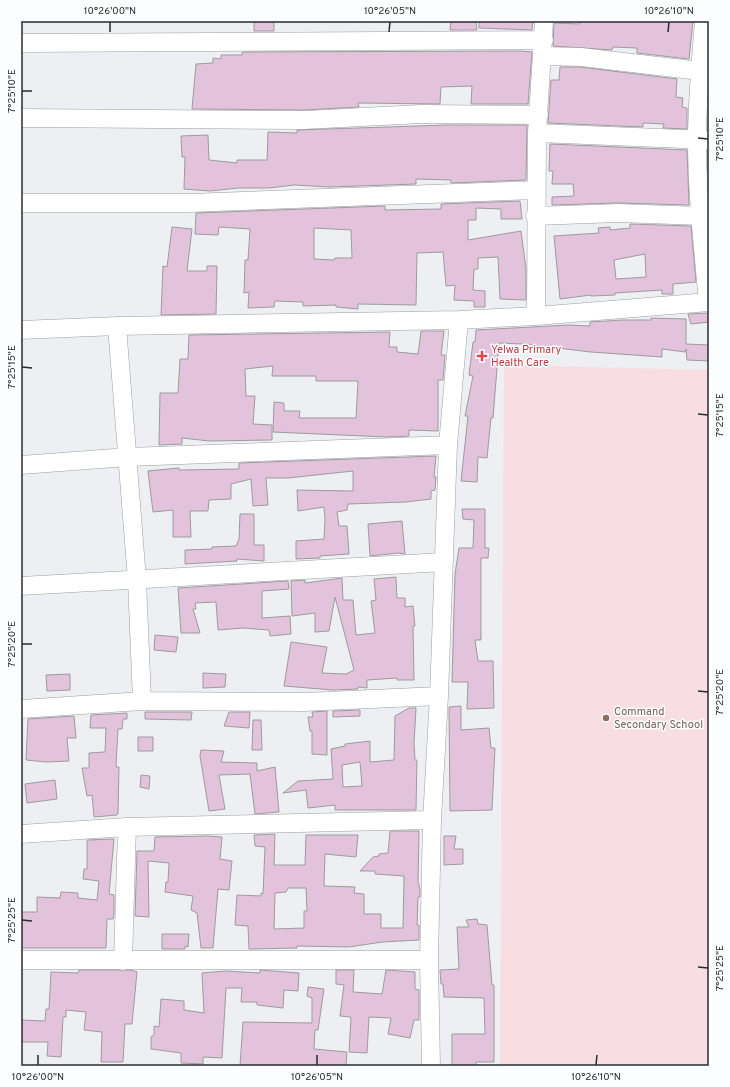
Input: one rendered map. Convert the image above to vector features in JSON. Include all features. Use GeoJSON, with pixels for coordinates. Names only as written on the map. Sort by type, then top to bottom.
{"type":"FeatureCollection","features":[{"type":"Feature","properties":{"kind":"street"},"geometry":{"type":"LineString","coordinates":[[536,316],[535,216],[537,133],[544,21]]}},
{"type":"Feature","properties":{"kind":"street"},"geometry":{"type":"LineString","coordinates":[[21,330],[118,326],[459,320],[536,316],[708,302],[701,216],[703,140],[700,71],[707,21]]}},
{"type":"Feature","properties":{"kind":"street"},"geometry":{"type":"LineString","coordinates":[[21,43],[543,48],[581,57],[700,71]]}},
{"type":"Feature","properties":{"kind":"street"},"geometry":{"type":"LineString","coordinates":[[21,118],[304,120],[421,114],[539,115]]}},
{"type":"Feature","properties":{"kind":"street"},"geometry":{"type":"LineString","coordinates":[[537,133],[703,140]]}},
{"type":"Feature","properties":{"kind":"street"},"geometry":{"type":"LineString","coordinates":[[21,203],[190,203],[536,190]]}},
{"type":"Feature","properties":{"kind":"street"},"geometry":{"type":"LineString","coordinates":[[535,216],[618,213],[701,216]]}},
{"type":"Feature","properties":{"kind":"street"},"geometry":{"type":"LineString","coordinates":[[431,1066],[429,960],[432,820],[439,696],[448,445],[459,320]]}},
{"type":"Feature","properties":{"kind":"street"},"geometry":{"type":"LineString","coordinates":[[118,326],[137,580],[142,701]]}},
{"type":"Feature","properties":{"kind":"street"},"geometry":{"type":"LineString","coordinates":[[21,465],[128,457],[448,445]]}},
{"type":"Feature","properties":{"kind":"street"},"geometry":{"type":"LineString","coordinates":[[21,586],[444,562]]}},
{"type":"Feature","properties":{"kind":"street"},"geometry":{"type":"LineString","coordinates":[[21,709],[142,701],[304,702],[439,696]]}},
{"type":"Feature","properties":{"kind":"street"},"geometry":{"type":"LineString","coordinates":[[21,834],[127,827],[432,820]]}},
{"type":"Feature","properties":{"kind":"street"},"geometry":{"type":"LineString","coordinates":[[123,961],[127,827]]}},
{"type":"Feature","properties":{"kind":"street"},"geometry":{"type":"LineString","coordinates":[[21,960],[429,960]]}},
{"type":"Feature","properties":{"kind":"shaded area","name":"Command Secondary School"},"geometry":{"type":"Polygon","coordinates":[[[504,365],[709,370],[709,1066],[500,1066],[504,365]]]}},
{"type":"Feature","properties":{"kind":"building"},"geometry":{"type":"Polygon","coordinates":[[[254,21],[274,21],[274,31],[254,31],[254,21]]]}},
{"type":"Feature","properties":{"kind":"building"},"geometry":{"type":"Polygon","coordinates":[[[451,21],[476,21],[477,30],[450,30],[451,21]]]}},
{"type":"Feature","properties":{"kind":"building"},"geometry":{"type":"Polygon","coordinates":[[[479,21],[533,21],[532,30],[479,28],[479,21]]]}},
{"type":"Feature","properties":{"kind":"building"},"geometry":{"type":"Polygon","coordinates":[[[580,21],[693,21],[689,59],[637,53],[637,48],[613,47],[612,50],[553,46],[554,23],[579,24],[580,21]]]}},
{"type":"Feature","properties":{"kind":"building"},"geometry":{"type":"Polygon","coordinates":[[[242,52],[532,52],[528,104],[471,104],[472,86],[441,87],[440,104],[358,103],[359,107],[304,110],[192,109],[196,64],[213,63],[213,58],[221,59],[221,55],[242,55],[242,52]]]}},
{"type":"Feature","properties":{"kind":"building"},"geometry":{"type":"Polygon","coordinates":[[[560,67],[580,67],[677,79],[676,97],[683,98],[682,107],[687,108],[687,129],[663,128],[664,124],[643,123],[643,127],[548,123],[551,80],[559,80],[560,67]]]}},
{"type":"Feature","properties":{"kind":"building"},"geometry":{"type":"Polygon","coordinates":[[[447,125],[527,125],[526,180],[451,183],[451,180],[416,179],[416,184],[329,187],[294,185],[269,188],[238,188],[210,191],[184,189],[185,157],[182,157],[181,136],[208,135],[209,160],[237,163],[237,160],[267,160],[268,132],[297,133],[297,130],[447,125]]]}},
{"type":"Feature","properties":{"kind":"building"},"geometry":{"type":"Polygon","coordinates":[[[550,144],[687,150],[689,205],[618,203],[552,205],[552,197],[574,196],[573,184],[552,184],[553,171],[549,171],[550,144]]]}},
{"type":"Feature","properties":{"kind":"building"},"geometry":{"type":"Polygon","coordinates":[[[709,150],[709,189],[708,160],[709,150]]]}},
{"type":"Feature","properties":{"kind":"building"},"geometry":{"type":"Polygon","coordinates":[[[520,201],[522,219],[501,219],[501,209],[476,208],[476,220],[468,220],[468,240],[521,231],[526,269],[526,300],[500,299],[498,257],[478,258],[478,269],[474,269],[473,290],[485,291],[485,307],[474,307],[474,301],[454,300],[455,285],[446,286],[443,252],[417,253],[416,305],[358,304],[358,309],[336,307],[336,305],[303,306],[303,302],[275,301],[274,307],[248,308],[249,292],[244,293],[245,260],[248,260],[250,229],[219,227],[218,235],[195,234],[196,213],[385,206],[385,210],[441,209],[441,204],[520,201]],[[314,228],[314,259],[334,260],[335,258],[352,258],[351,230],[314,228]]]}},
{"type":"Feature","properties":{"kind":"building"},"geometry":{"type":"Polygon","coordinates":[[[630,224],[691,226],[696,282],[673,284],[673,294],[662,294],[662,290],[615,293],[615,295],[591,295],[560,299],[554,236],[599,233],[598,228],[610,227],[610,230],[630,228],[630,224]],[[645,254],[614,260],[616,279],[646,277],[645,254]]]}},
{"type":"Feature","properties":{"kind":"building"},"geometry":{"type":"Polygon","coordinates":[[[172,227],[192,229],[187,271],[207,271],[207,266],[217,266],[216,314],[161,315],[163,266],[167,267],[172,227]]]}},
{"type":"Feature","properties":{"kind":"building"},"geometry":{"type":"Polygon","coordinates":[[[709,313],[709,322],[691,324],[688,314],[709,313]]]}},
{"type":"Feature","properties":{"kind":"building"},"geometry":{"type":"Polygon","coordinates":[[[651,318],[686,319],[686,344],[709,345],[709,361],[687,360],[686,349],[685,352],[662,349],[662,357],[499,343],[493,418],[491,418],[487,458],[478,457],[477,482],[461,481],[468,416],[465,416],[473,376],[469,375],[476,330],[569,325],[590,326],[590,322],[651,320],[651,318]]]}},
{"type":"Feature","properties":{"kind":"building"},"geometry":{"type":"Polygon","coordinates":[[[421,331],[444,331],[441,355],[445,355],[443,380],[438,380],[438,431],[409,430],[409,436],[386,437],[273,432],[274,402],[284,403],[284,411],[300,411],[299,418],[356,418],[358,381],[316,381],[316,376],[272,376],[273,366],[245,369],[246,396],[255,396],[253,424],[272,425],[272,440],[209,441],[182,438],[182,444],[159,445],[160,393],[178,393],[180,359],[188,359],[189,335],[390,332],[389,347],[397,347],[397,352],[418,354],[421,331]]]}},
{"type":"Feature","properties":{"kind":"building"},"geometry":{"type":"Polygon","coordinates":[[[436,456],[434,477],[436,477],[435,490],[431,491],[431,499],[406,502],[348,504],[347,510],[337,512],[339,526],[347,526],[349,554],[320,556],[320,558],[296,559],[296,541],[324,539],[325,519],[324,507],[298,511],[297,490],[353,491],[353,471],[288,478],[266,478],[268,505],[253,506],[251,479],[231,484],[231,499],[209,500],[208,511],[190,511],[191,537],[173,537],[173,510],[153,512],[148,471],[179,468],[179,470],[239,469],[239,463],[436,456]]]}},
{"type":"Feature","properties":{"kind":"building"},"geometry":{"type":"Polygon","coordinates":[[[462,509],[485,509],[485,548],[489,548],[488,558],[481,558],[481,640],[475,640],[478,661],[493,661],[494,708],[467,709],[468,682],[452,682],[455,574],[459,548],[473,548],[474,520],[463,519],[462,509]]]}},
{"type":"Feature","properties":{"kind":"building"},"geometry":{"type":"Polygon","coordinates":[[[240,514],[254,514],[254,545],[264,545],[264,561],[237,559],[237,561],[185,564],[185,550],[236,546],[239,539],[240,514]]]}},
{"type":"Feature","properties":{"kind":"building"},"geometry":{"type":"Polygon","coordinates":[[[402,521],[405,554],[398,553],[370,556],[368,524],[402,521]]]}},
{"type":"Feature","properties":{"kind":"building"},"geometry":{"type":"Polygon","coordinates":[[[396,577],[397,598],[405,598],[405,607],[413,606],[415,626],[413,626],[414,680],[397,680],[397,678],[367,680],[367,688],[358,687],[358,689],[333,690],[284,686],[291,642],[327,647],[322,673],[346,674],[354,670],[335,597],[329,631],[315,632],[315,613],[292,616],[291,581],[305,580],[305,583],[342,578],[343,600],[353,600],[356,635],[375,633],[371,601],[376,600],[374,579],[396,577]]]}},
{"type":"Feature","properties":{"kind":"building"},"geometry":{"type":"Polygon","coordinates":[[[288,581],[289,589],[262,591],[262,618],[290,616],[291,634],[270,636],[269,630],[243,628],[218,630],[216,602],[195,603],[196,609],[193,609],[200,633],[181,633],[178,588],[288,581]]]}},
{"type":"Feature","properties":{"kind":"building"},"geometry":{"type":"Polygon","coordinates":[[[155,635],[178,637],[176,652],[154,650],[155,635]]]}},
{"type":"Feature","properties":{"kind":"building"},"geometry":{"type":"Polygon","coordinates":[[[203,673],[226,674],[225,687],[203,688],[203,673]]]}},
{"type":"Feature","properties":{"kind":"building"},"geometry":{"type":"Polygon","coordinates":[[[70,674],[70,690],[47,691],[46,675],[70,674]]]}},
{"type":"Feature","properties":{"kind":"building"},"geometry":{"type":"Polygon","coordinates":[[[461,706],[461,730],[489,728],[491,748],[495,748],[492,810],[450,811],[449,707],[461,706]]]}},
{"type":"Feature","properties":{"kind":"building"},"geometry":{"type":"Polygon","coordinates":[[[409,708],[416,708],[414,743],[415,760],[417,760],[416,810],[335,810],[335,805],[308,808],[306,790],[283,793],[298,781],[333,779],[331,749],[345,746],[345,744],[370,741],[370,762],[394,760],[395,716],[409,708]],[[360,762],[342,765],[343,787],[362,786],[360,762]]]}},
{"type":"Feature","properties":{"kind":"building"},"geometry":{"type":"Polygon","coordinates":[[[360,710],[360,716],[333,717],[333,711],[360,710]]]}},
{"type":"Feature","properties":{"kind":"building"},"geometry":{"type":"Polygon","coordinates":[[[327,711],[327,755],[312,754],[312,731],[310,731],[308,717],[313,717],[312,712],[327,711]]]}},
{"type":"Feature","properties":{"kind":"building"},"geometry":{"type":"Polygon","coordinates":[[[145,712],[192,712],[191,720],[145,719],[145,712]]]}},
{"type":"Feature","properties":{"kind":"building"},"geometry":{"type":"Polygon","coordinates":[[[229,712],[250,712],[249,728],[224,726],[229,712]]]}},
{"type":"Feature","properties":{"kind":"building"},"geometry":{"type":"Polygon","coordinates":[[[127,713],[127,719],[123,719],[122,729],[118,729],[116,767],[119,767],[118,813],[117,815],[94,817],[92,795],[87,796],[82,768],[89,768],[89,753],[105,752],[106,728],[90,728],[91,715],[127,713]]]}},
{"type":"Feature","properties":{"kind":"building"},"geometry":{"type":"Polygon","coordinates":[[[74,716],[76,738],[67,738],[69,761],[46,762],[26,760],[28,719],[74,716]]]}},
{"type":"Feature","properties":{"kind":"building"},"geometry":{"type":"Polygon","coordinates":[[[253,720],[261,720],[262,750],[252,750],[253,720]]]}},
{"type":"Feature","properties":{"kind":"building"},"geometry":{"type":"Polygon","coordinates":[[[138,737],[153,737],[153,751],[138,751],[138,737]]]}},
{"type":"Feature","properties":{"kind":"building"},"geometry":{"type":"Polygon","coordinates":[[[201,750],[224,751],[221,762],[257,763],[257,771],[275,767],[279,812],[255,814],[250,774],[219,775],[225,809],[209,811],[200,756],[201,750]]]}},
{"type":"Feature","properties":{"kind":"building"},"geometry":{"type":"Polygon","coordinates":[[[141,775],[150,776],[149,789],[140,787],[141,775]]]}},
{"type":"Feature","properties":{"kind":"building"},"geometry":{"type":"Polygon","coordinates":[[[55,780],[57,799],[27,803],[25,784],[55,780]]]}},
{"type":"Feature","properties":{"kind":"building"},"geometry":{"type":"Polygon","coordinates":[[[390,831],[419,831],[418,881],[420,897],[418,897],[417,925],[419,925],[419,940],[382,942],[349,947],[297,946],[297,948],[249,949],[248,926],[235,925],[237,895],[261,896],[261,893],[263,894],[265,847],[255,846],[254,835],[275,834],[274,865],[305,865],[306,835],[358,835],[356,857],[325,854],[324,886],[355,887],[354,893],[364,894],[364,914],[381,914],[381,928],[403,928],[404,876],[375,874],[375,871],[360,871],[373,857],[379,856],[379,854],[388,853],[390,831]],[[288,888],[286,892],[275,893],[274,929],[304,928],[304,911],[307,911],[306,888],[288,888]]]}},
{"type":"Feature","properties":{"kind":"building"},"geometry":{"type":"Polygon","coordinates":[[[444,836],[456,836],[454,849],[463,849],[463,864],[444,865],[444,836]]]}},
{"type":"Feature","properties":{"kind":"building"},"geometry":{"type":"Polygon","coordinates":[[[155,837],[222,837],[220,859],[232,861],[229,890],[218,889],[213,948],[201,948],[197,913],[191,910],[193,896],[165,892],[166,882],[168,882],[169,863],[148,861],[149,917],[135,916],[137,851],[154,851],[155,837]]]}},
{"type":"Feature","properties":{"kind":"building"},"geometry":{"type":"Polygon","coordinates":[[[114,839],[109,894],[114,895],[114,914],[113,919],[107,919],[106,948],[21,948],[21,912],[37,912],[37,897],[60,898],[61,892],[78,893],[78,898],[97,900],[99,881],[83,879],[84,869],[87,869],[87,840],[114,839]]]}},
{"type":"Feature","properties":{"kind":"building"},"geometry":{"type":"Polygon","coordinates":[[[477,919],[478,924],[487,925],[492,985],[494,985],[494,1062],[476,1062],[476,1066],[452,1066],[452,1034],[485,1034],[484,998],[444,997],[440,970],[459,969],[457,927],[469,927],[466,920],[477,919]]]}},
{"type":"Feature","properties":{"kind":"building"},"geometry":{"type":"Polygon","coordinates":[[[162,934],[189,934],[188,947],[185,946],[185,949],[162,949],[162,934]]]}},
{"type":"Feature","properties":{"kind":"building"},"geometry":{"type":"Polygon","coordinates":[[[79,970],[131,970],[137,972],[132,1024],[125,1024],[123,1062],[101,1062],[102,1032],[84,1030],[86,1012],[66,1010],[66,1017],[63,1017],[61,1057],[47,1056],[48,1042],[21,1042],[21,1020],[45,1021],[46,1009],[49,1009],[51,972],[78,973],[79,970]]]}},
{"type":"Feature","properties":{"kind":"building"},"geometry":{"type":"Polygon","coordinates":[[[260,970],[299,973],[298,991],[284,990],[283,1008],[257,1005],[257,1002],[241,1002],[242,988],[226,988],[222,1058],[203,1057],[203,1064],[181,1063],[181,1053],[151,1049],[151,1037],[154,1035],[154,1026],[159,1027],[161,999],[184,1001],[184,1010],[204,1013],[202,973],[226,971],[260,973],[260,970]]]}},
{"type":"Feature","properties":{"kind":"building"},"geometry":{"type":"Polygon","coordinates":[[[336,970],[354,970],[353,992],[382,994],[386,970],[415,972],[415,989],[419,990],[419,1020],[414,1020],[410,1038],[388,1034],[391,1018],[369,1017],[367,1053],[349,1052],[351,1017],[340,1016],[344,985],[336,984],[336,970]]]}},
{"type":"Feature","properties":{"kind":"building"},"geometry":{"type":"Polygon","coordinates":[[[308,987],[324,989],[318,1030],[315,1030],[314,1049],[347,1052],[346,1066],[240,1066],[243,1022],[312,1023],[312,998],[307,996],[308,987]]]}},
{"type":"Feature","properties":{"kind":"place","name":"Yelwa Primary Health Care"},"geometry":{"type":"Point","coordinates":[482,356]}},
{"type":"Feature","properties":{"kind":"place","name":"Command Secondary School"},"geometry":{"type":"Point","coordinates":[606,718]}}]}
